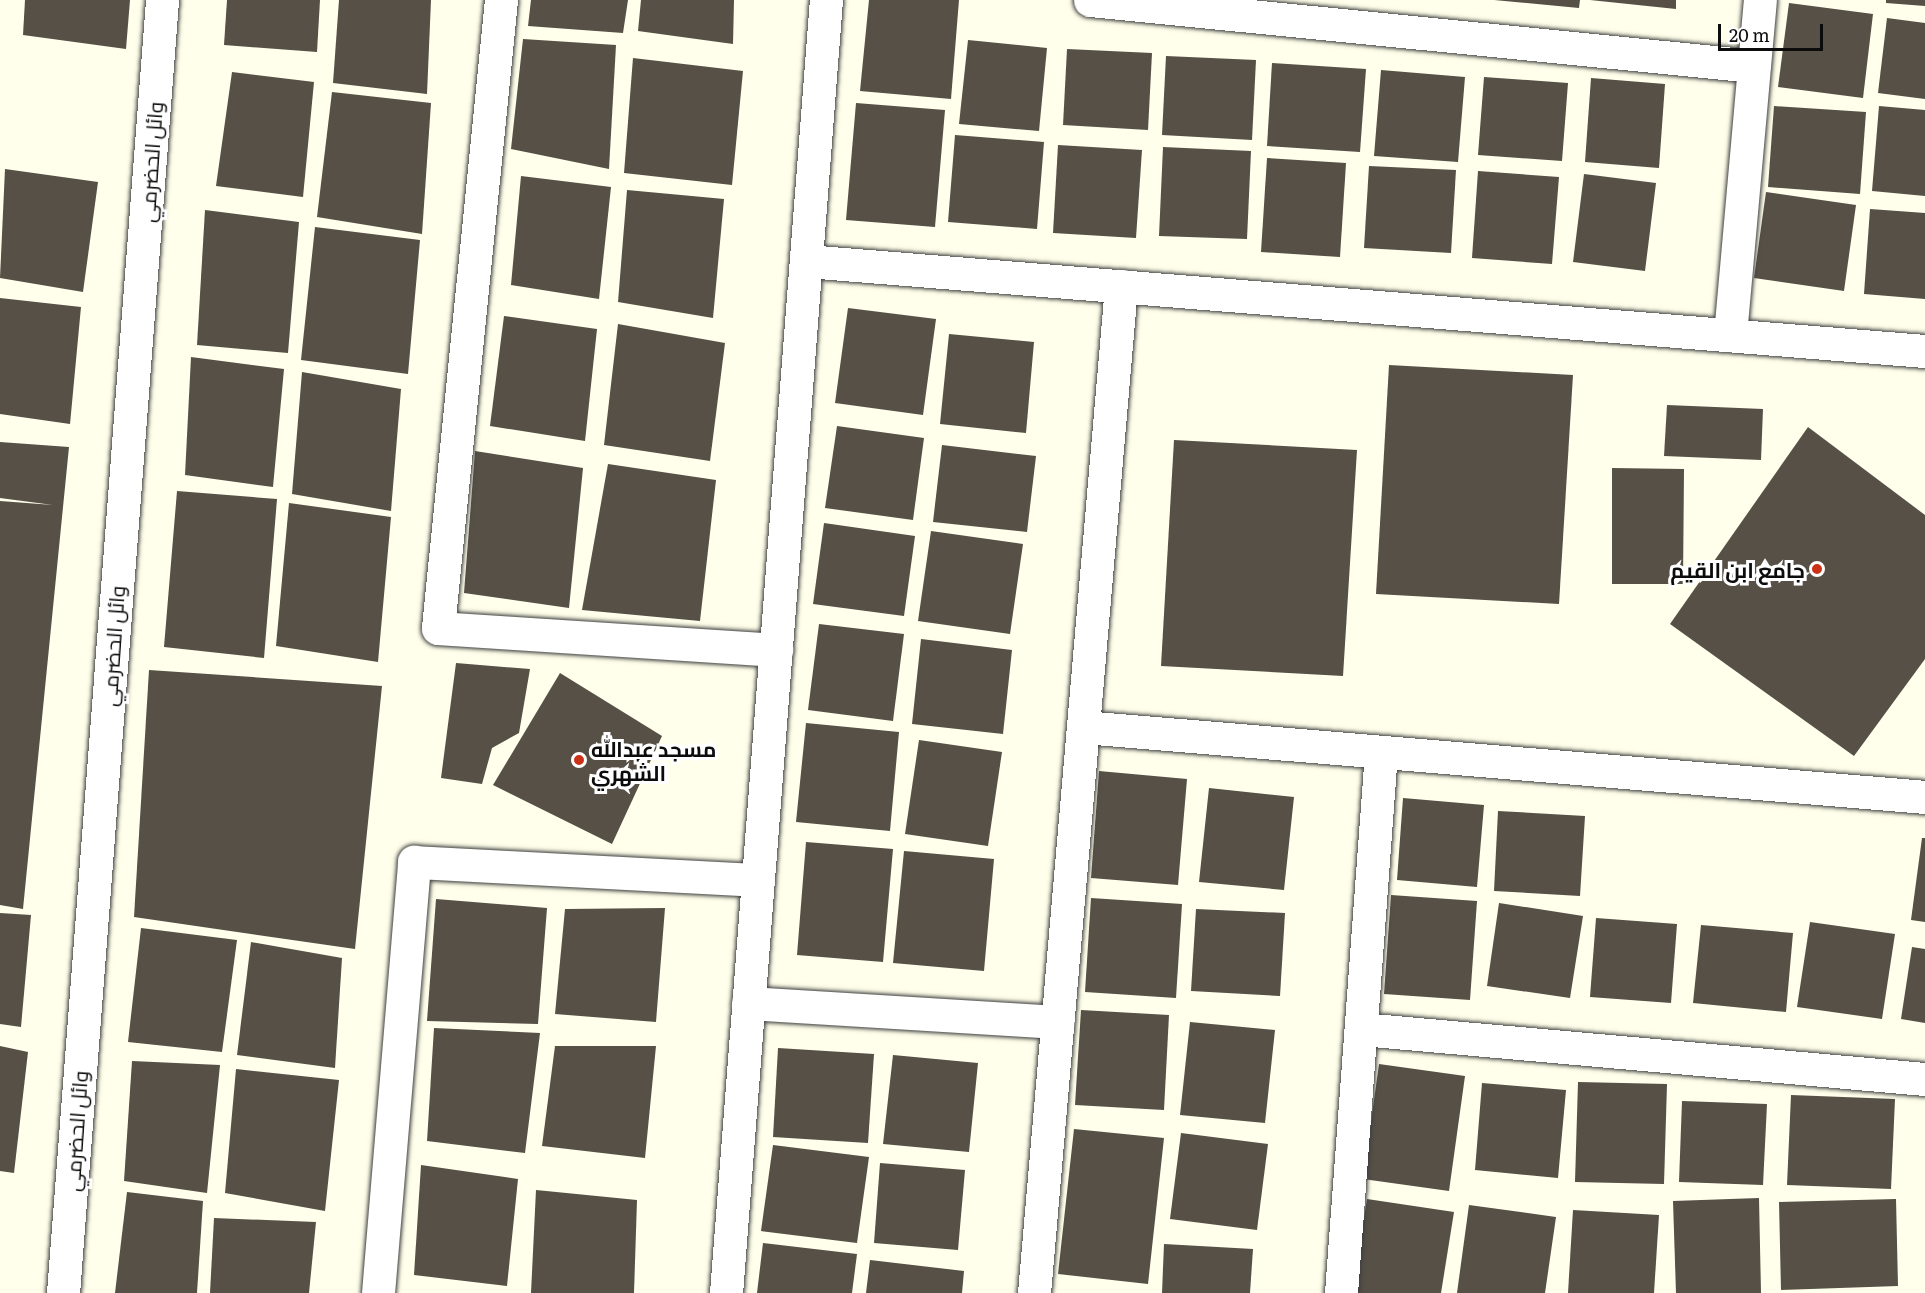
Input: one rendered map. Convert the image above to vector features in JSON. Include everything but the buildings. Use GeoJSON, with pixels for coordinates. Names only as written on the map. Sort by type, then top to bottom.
{"type":"FeatureCollection","features":[{"type":"Feature","properties":{"kind":"street","name":"وائل الحضرمي"},"geometry":{"type":"LineString","coordinates":[[63,1293],[162,0]]}},
{"type":"Feature","properties":{"kind":"street"},"geometry":{"type":"LineString","coordinates":[[501,0],[438,628],[776,650]]}},
{"type":"Feature","properties":{"kind":"street"},"geometry":{"type":"LineString","coordinates":[[726,1293],[826,0]]}},
{"type":"Feature","properties":{"kind":"street"},"geometry":{"type":"LineString","coordinates":[[1090,0],[1137,2],[1754,66]]}},
{"type":"Feature","properties":{"kind":"street"},"geometry":{"type":"LineString","coordinates":[[1730,335],[1760,0]]}},
{"type":"Feature","properties":{"kind":"street"},"geometry":{"type":"LineString","coordinates":[[806,261],[1925,351]]}},
{"type":"Feature","properties":{"kind":"street"},"geometry":{"type":"LineString","coordinates":[[1034,1293],[1121,286]]}},
{"type":"Feature","properties":{"kind":"street"},"geometry":{"type":"LineString","coordinates":[[1083,726],[1925,797]]}},
{"type":"Feature","properties":{"kind":"street"},"geometry":{"type":"LineString","coordinates":[[1341,1293],[1381,752]]}},
{"type":"Feature","properties":{"kind":"street"},"geometry":{"type":"LineString","coordinates":[[378,1293],[414,862],[758,880]]}},
{"type":"Feature","properties":{"kind":"street"},"geometry":{"type":"LineString","coordinates":[[748,1003],[1057,1022]]}},
{"type":"Feature","properties":{"kind":"street"},"geometry":{"type":"LineString","coordinates":[[1361,1029],[1925,1079]]}},
{"type":"Feature","properties":{"kind":"place","name":"جامع ابن القيم"},"geometry":{"type":"Point","coordinates":[1817,569]}},
{"type":"Feature","properties":{"kind":"place","name":"مسجد عبدالله الشهري"},"geometry":{"type":"Point","coordinates":[579,760]}}]}
